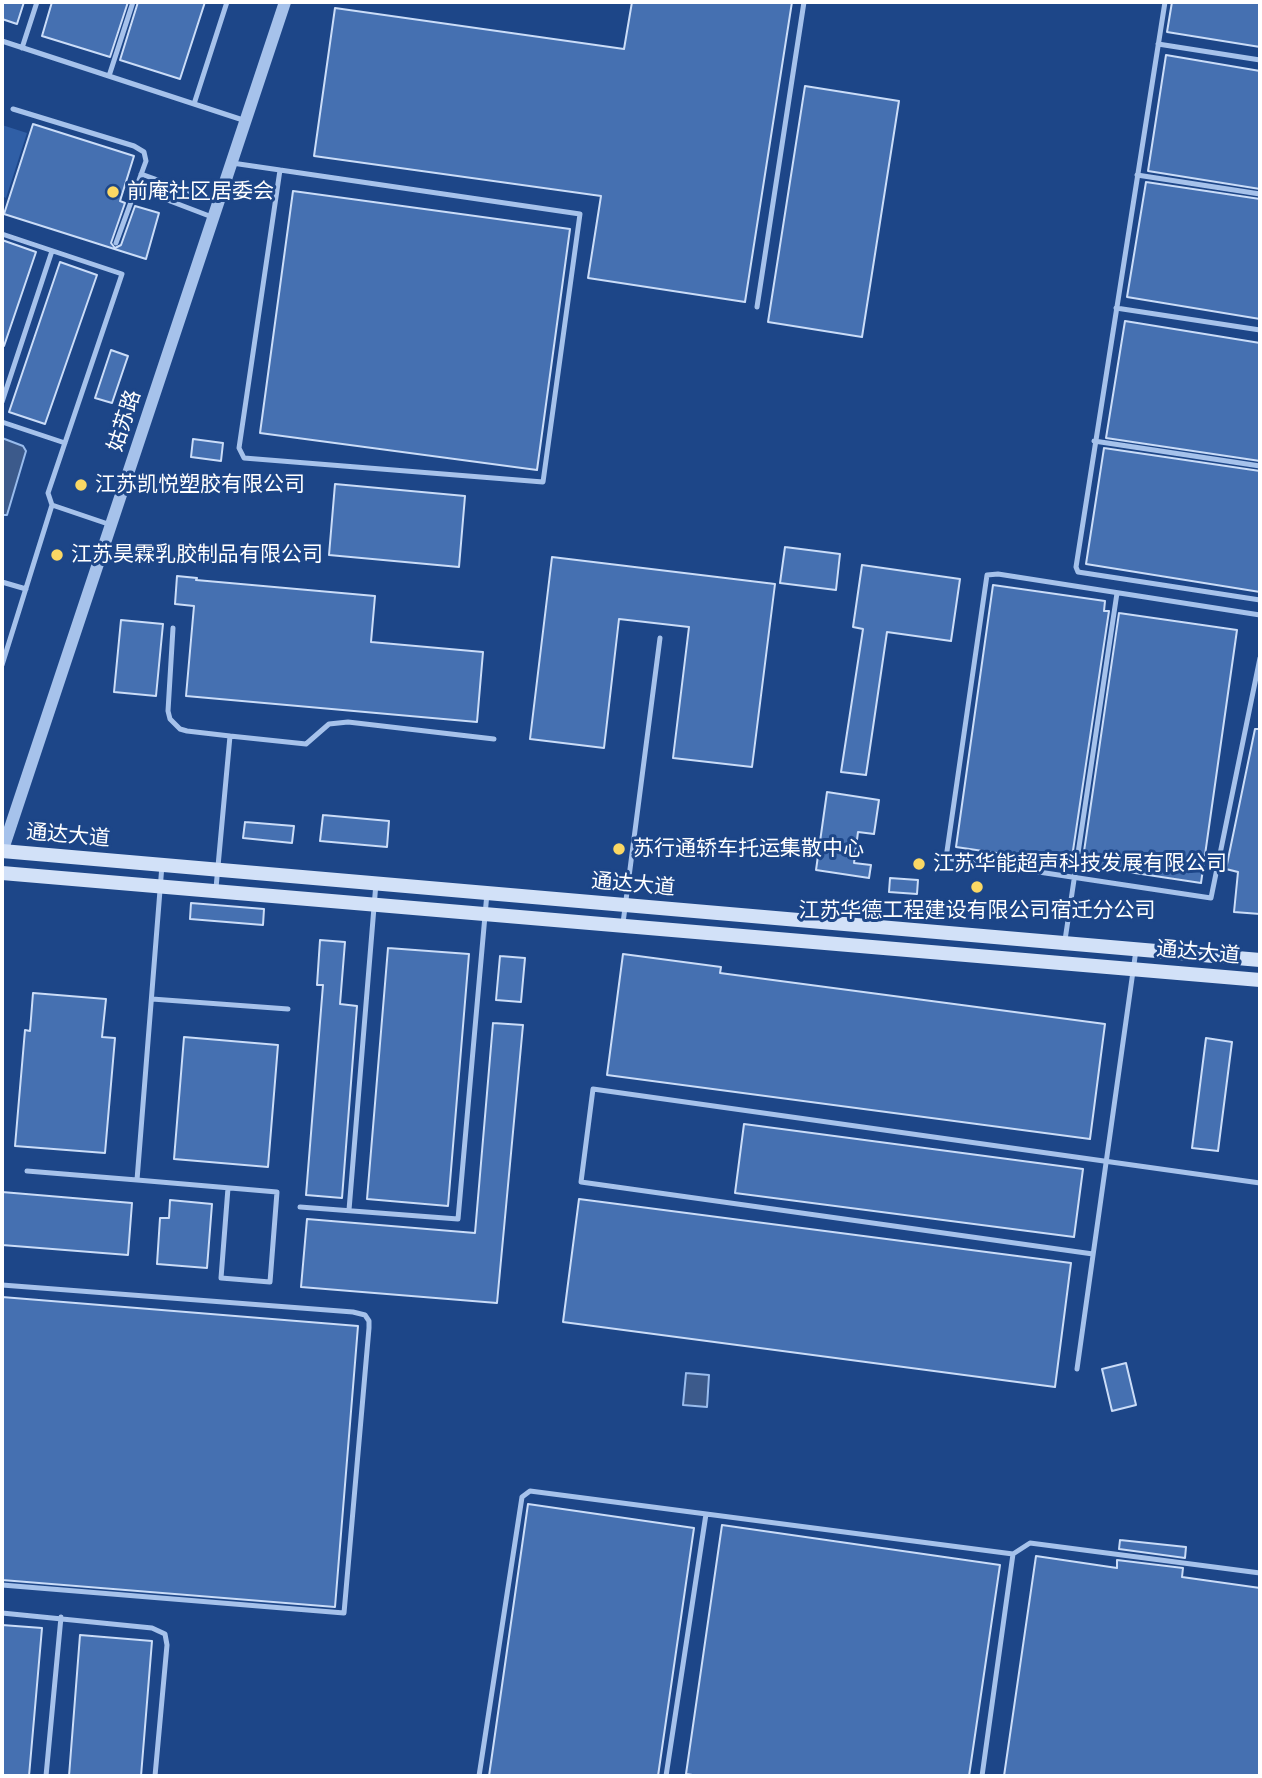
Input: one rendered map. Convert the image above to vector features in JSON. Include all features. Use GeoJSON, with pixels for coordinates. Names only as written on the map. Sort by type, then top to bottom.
{"type":"FeatureCollection","features":[{"type":"Feature","properties":{"kind":"main road","name":"通达大道"},"geometry":{"type":"LineString","coordinates":[[2,851],[1260,960]]}},
{"type":"Feature","properties":{"kind":"main road","name":"通达大道"},"geometry":{"type":"LineString","coordinates":[[2,873],[1260,980]]}},
{"type":"Feature","properties":{"kind":"street","name":"姑苏路"},"geometry":{"type":"LineString","coordinates":[[2,851],[285,2]]}},
{"type":"Feature","properties":{"kind":"lane"},"geometry":{"type":"LineString","coordinates":[[22,48],[37,2]]}},
{"type":"Feature","properties":{"kind":"lane"},"geometry":{"type":"LineString","coordinates":[[109,76],[133,2]]}},
{"type":"Feature","properties":{"kind":"lane"},"geometry":{"type":"LineString","coordinates":[[194,104],[227,2]]}},
{"type":"Feature","properties":{"kind":"lane"},"geometry":{"type":"LineString","coordinates":[[757,307],[804,2]]}},
{"type":"Feature","properties":{"kind":"lane"},"geometry":{"type":"LineString","coordinates":[[1165,2],[1075,561],[1078,572],[1260,600]]}},
{"type":"Feature","properties":{"kind":"lane"},"geometry":{"type":"LineString","coordinates":[[2,41],[246,121]]}},
{"type":"Feature","properties":{"kind":"lane"},"geometry":{"type":"LineString","coordinates":[[1158,44],[1260,60]]}},
{"type":"Feature","properties":{"kind":"lane"},"geometry":{"type":"LineString","coordinates":[[13,109],[140,148],[146,157],[116,243]]}},
{"type":"Feature","properties":{"kind":"lane"},"geometry":{"type":"LineString","coordinates":[[232,163],[280,170],[580,214],[542,482],[244,458],[239,448],[280,170]]}},
{"type":"Feature","properties":{"kind":"lane"},"geometry":{"type":"LineString","coordinates":[[141,174],[219,202]]}},
{"type":"Feature","properties":{"kind":"lane"},"geometry":{"type":"LineString","coordinates":[[1137,175],[1260,194]]}},
{"type":"Feature","properties":{"kind":"lane"},"geometry":{"type":"LineString","coordinates":[[136,188],[213,218]]}},
{"type":"Feature","properties":{"kind":"lane"},"geometry":{"type":"LineString","coordinates":[[2,234],[122,274],[48,493],[52,505],[2,665]]}},
{"type":"Feature","properties":{"kind":"lane"},"geometry":{"type":"LineString","coordinates":[[2,402],[52,251]]}},
{"type":"Feature","properties":{"kind":"lane"},"geometry":{"type":"LineString","coordinates":[[1116,308],[1260,330]]}},
{"type":"Feature","properties":{"kind":"lane"},"geometry":{"type":"LineString","coordinates":[[2,422],[65,443]]}},
{"type":"Feature","properties":{"kind":"lane"},"geometry":{"type":"LineString","coordinates":[[1094,440],[1260,466]]}},
{"type":"Feature","properties":{"kind":"lane"},"geometry":{"type":"LineString","coordinates":[[52,505],[111,525]]}},
{"type":"Feature","properties":{"kind":"lane"},"geometry":{"type":"LineString","coordinates":[[1260,615],[998,574],[988,575],[985,579],[946,858],[1211,898],[1260,658]]}},
{"type":"Feature","properties":{"kind":"lane"},"geometry":{"type":"LineString","coordinates":[[2,582],[26,589]]}},
{"type":"Feature","properties":{"kind":"lane"},"geometry":{"type":"LineString","coordinates":[[1065,943],[1117,593]]}},
{"type":"Feature","properties":{"kind":"lane"},"geometry":{"type":"LineString","coordinates":[[173,628],[168,712],[170,719],[187,732],[306,744],[329,724],[348,722],[494,740]]}},
{"type":"Feature","properties":{"kind":"lane"},"geometry":{"type":"LineString","coordinates":[[622,926],[660,638]]}},
{"type":"Feature","properties":{"kind":"lane"},"geometry":{"type":"LineString","coordinates":[[216,891],[230,736]]}},
{"type":"Feature","properties":{"kind":"lane"},"geometry":{"type":"LineString","coordinates":[[137,1180],[163,865]]}},
{"type":"Feature","properties":{"kind":"lane"},"geometry":{"type":"LineString","coordinates":[[349,1210],[376,883]]}},
{"type":"Feature","properties":{"kind":"lane"},"geometry":{"type":"LineString","coordinates":[[300,1207],[458,1219],[487,893]]}},
{"type":"Feature","properties":{"kind":"lane"},"geometry":{"type":"LineString","coordinates":[[1077,1369],[1136,950]]}},
{"type":"Feature","properties":{"kind":"lane"},"geometry":{"type":"LineString","coordinates":[[152,999],[288,1009]]}},
{"type":"Feature","properties":{"kind":"lane"},"geometry":{"type":"LineString","coordinates":[[1093,1254],[581,1182],[593,1089],[1260,1183]]}},
{"type":"Feature","properties":{"kind":"lane"},"geometry":{"type":"LineString","coordinates":[[27,1171],[277,1192],[270,1282],[220,1278],[228,1188]]}},
{"type":"Feature","properties":{"kind":"lane"},"geometry":{"type":"LineString","coordinates":[[2,1285],[353,1312],[365,1315],[369,1321],[344,1613],[2,1585]]}},
{"type":"Feature","properties":{"kind":"lane"},"geometry":{"type":"LineString","coordinates":[[479,1776],[522,1497],[530,1491],[1013,1554],[1030,1543],[1260,1573]]}},
{"type":"Feature","properties":{"kind":"lane"},"geometry":{"type":"LineString","coordinates":[[666,1776],[706,1514]]}},
{"type":"Feature","properties":{"kind":"lane"},"geometry":{"type":"LineString","coordinates":[[982,1776],[1013,1554]]}},
{"type":"Feature","properties":{"kind":"lane"},"geometry":{"type":"LineString","coordinates":[[2,1613],[152,1628],[164,1634],[167,1645],[155,1776]]}},
{"type":"Feature","properties":{"kind":"lane"},"geometry":{"type":"LineString","coordinates":[[46,1776],[61,1617]]}},
{"type":"Feature","properties":{"kind":"shaded area"},"geometry":{"type":"Polygon","coordinates":[[[2,125],[27,133],[6,198],[2,196],[2,125]]]}},
{"type":"Feature","properties":{"kind":"shaded area"},"geometry":{"type":"Polygon","coordinates":[[[2,438],[23,446],[26,451],[7,515],[2,515],[2,438]]]}},
{"type":"Feature","properties":{"kind":"shaded area"},"geometry":{"type":"Polygon","coordinates":[[[686,1373],[709,1375],[707,1407],[683,1405],[686,1373]]]}},
{"type":"Feature","properties":{"kind":"building"},"geometry":{"type":"Polygon","coordinates":[[[2,2],[24,2],[17,24],[2,19],[2,2]]]}},
{"type":"Feature","properties":{"kind":"building"},"geometry":{"type":"Polygon","coordinates":[[[52,2],[128,2],[110,57],[42,36],[52,2]]]}},
{"type":"Feature","properties":{"kind":"building"},"geometry":{"type":"Polygon","coordinates":[[[138,2],[205,2],[180,79],[120,60],[138,2]]]}},
{"type":"Feature","properties":{"kind":"building"},"geometry":{"type":"Polygon","coordinates":[[[632,2],[792,2],[745,302],[588,278],[601,196],[314,156],[335,8],[624,49],[632,2]]]}},
{"type":"Feature","properties":{"kind":"building"},"geometry":{"type":"Polygon","coordinates":[[[1172,2],[1260,2],[1260,47],[1167,32],[1172,2]]]}},
{"type":"Feature","properties":{"kind":"building"},"geometry":{"type":"Polygon","coordinates":[[[1166,55],[1260,71],[1260,189],[1148,171],[1166,55]]]}},
{"type":"Feature","properties":{"kind":"building"},"geometry":{"type":"Polygon","coordinates":[[[805,86],[899,101],[862,337],[768,322],[805,86]]]}},
{"type":"Feature","properties":{"kind":"building"},"geometry":{"type":"Polygon","coordinates":[[[33,124],[134,156],[120,201],[125,203],[111,243],[115,248],[121,245],[135,206],[159,213],[146,259],[4,214],[33,124]]]}},
{"type":"Feature","properties":{"kind":"building"},"geometry":{"type":"Polygon","coordinates":[[[1146,182],[1260,199],[1260,319],[1127,297],[1146,182]]]}},
{"type":"Feature","properties":{"kind":"building"},"geometry":{"type":"Polygon","coordinates":[[[293,191],[570,229],[537,470],[260,433],[293,191]]]}},
{"type":"Feature","properties":{"kind":"building"},"geometry":{"type":"Polygon","coordinates":[[[2,240],[36,252],[4,346],[2,346],[2,240]]]}},
{"type":"Feature","properties":{"kind":"building"},"geometry":{"type":"Polygon","coordinates":[[[60,262],[97,275],[45,424],[9,412],[60,262]]]}},
{"type":"Feature","properties":{"kind":"building"},"geometry":{"type":"Polygon","coordinates":[[[1125,321],[1260,343],[1260,461],[1106,438],[1125,321]]]}},
{"type":"Feature","properties":{"kind":"building"},"geometry":{"type":"Polygon","coordinates":[[[111,350],[128,356],[112,403],[95,398],[111,350]]]}},
{"type":"Feature","properties":{"kind":"building"},"geometry":{"type":"Polygon","coordinates":[[[193,439],[223,443],[221,461],[191,457],[193,439]]]}},
{"type":"Feature","properties":{"kind":"building"},"geometry":{"type":"Polygon","coordinates":[[[1104,448],[1260,471],[1260,592],[1086,564],[1104,448]]]}},
{"type":"Feature","properties":{"kind":"building"},"geometry":{"type":"Polygon","coordinates":[[[335,484],[465,496],[459,567],[329,555],[335,484]]]}},
{"type":"Feature","properties":{"kind":"building"},"geometry":{"type":"Polygon","coordinates":[[[785,547],[840,554],[836,590],[780,583],[785,547]]]}},
{"type":"Feature","properties":{"kind":"building"},"geometry":{"type":"Polygon","coordinates":[[[552,557],[775,584],[752,767],[673,758],[689,627],[619,619],[604,748],[530,739],[552,557]]]}},
{"type":"Feature","properties":{"kind":"building"},"geometry":{"type":"Polygon","coordinates":[[[862,565],[960,579],[951,641],[887,632],[866,775],[841,772],[863,629],[853,627],[862,565]]]}},
{"type":"Feature","properties":{"kind":"building"},"geometry":{"type":"Polygon","coordinates":[[[177,576],[375,596],[371,642],[483,652],[477,722],[186,696],[194,606],[175,604],[177,576]]]}},
{"type":"Feature","properties":{"kind":"building"},"geometry":{"type":"Polygon","coordinates":[[[993,585],[1105,601],[1104,611],[1109,611],[1071,864],[956,847],[993,585]]]}},
{"type":"Feature","properties":{"kind":"building"},"geometry":{"type":"Polygon","coordinates":[[[1119,613],[1237,630],[1201,883],[1082,865],[1119,613]]]}},
{"type":"Feature","properties":{"kind":"building"},"geometry":{"type":"Polygon","coordinates":[[[121,620],[163,624],[156,696],[114,692],[121,620]]]}},
{"type":"Feature","properties":{"kind":"building"},"geometry":{"type":"Polygon","coordinates":[[[1255,729],[1260,729],[1260,914],[1234,912],[1238,872],[1226,869],[1255,729]]]}},
{"type":"Feature","properties":{"kind":"building"},"geometry":{"type":"Polygon","coordinates":[[[827,792],[879,800],[874,834],[858,832],[854,863],[871,865],[869,878],[816,870],[827,792]]]}},
{"type":"Feature","properties":{"kind":"building"},"geometry":{"type":"Polygon","coordinates":[[[323,815],[389,821],[387,847],[320,841],[323,815]]]}},
{"type":"Feature","properties":{"kind":"building"},"geometry":{"type":"Polygon","coordinates":[[[245,822],[294,826],[292,843],[243,838],[245,822]]]}},
{"type":"Feature","properties":{"kind":"building"},"geometry":{"type":"Polygon","coordinates":[[[890,878],[918,880],[917,894],[889,892],[890,878]]]}},
{"type":"Feature","properties":{"kind":"building"},"geometry":{"type":"Polygon","coordinates":[[[191,903],[264,909],[263,925],[190,919],[191,903]]]}},
{"type":"Feature","properties":{"kind":"building"},"geometry":{"type":"Polygon","coordinates":[[[320,940],[345,942],[340,1004],[357,1006],[342,1198],[306,1195],[323,985],[317,985],[320,940]]]}},
{"type":"Feature","properties":{"kind":"building"},"geometry":{"type":"Polygon","coordinates":[[[388,948],[469,954],[448,1206],[367,1199],[388,948]]]}},
{"type":"Feature","properties":{"kind":"building"},"geometry":{"type":"Polygon","coordinates":[[[623,954],[721,967],[720,973],[1105,1024],[1090,1139],[607,1075],[623,954]]]}},
{"type":"Feature","properties":{"kind":"building"},"geometry":{"type":"Polygon","coordinates":[[[500,956],[525,958],[521,1002],[496,1000],[500,956]]]}},
{"type":"Feature","properties":{"kind":"building"},"geometry":{"type":"Polygon","coordinates":[[[33,993],[106,999],[102,1037],[115,1038],[105,1153],[15,1146],[25,1030],[30,1031],[33,993]]]}},
{"type":"Feature","properties":{"kind":"building"},"geometry":{"type":"Polygon","coordinates":[[[493,1023],[523,1025],[497,1303],[301,1287],[307,1219],[475,1233],[493,1023]]]}},
{"type":"Feature","properties":{"kind":"building"},"geometry":{"type":"Polygon","coordinates":[[[184,1037],[278,1045],[268,1167],[174,1159],[184,1037]]]}},
{"type":"Feature","properties":{"kind":"building"},"geometry":{"type":"Polygon","coordinates":[[[1206,1038],[1232,1042],[1218,1151],[1192,1148],[1206,1038]]]}},
{"type":"Feature","properties":{"kind":"building"},"geometry":{"type":"Polygon","coordinates":[[[744,1124],[1083,1169],[1074,1237],[735,1193],[744,1124]]]}},
{"type":"Feature","properties":{"kind":"building"},"geometry":{"type":"Polygon","coordinates":[[[2,1192],[132,1203],[128,1255],[2,1245],[2,1192]]]}},
{"type":"Feature","properties":{"kind":"building"},"geometry":{"type":"Polygon","coordinates":[[[579,1199],[1071,1263],[1055,1387],[563,1322],[579,1199]]]}},
{"type":"Feature","properties":{"kind":"building"},"geometry":{"type":"Polygon","coordinates":[[[170,1200],[212,1204],[207,1268],[157,1264],[160,1218],[169,1218],[170,1200]]]}},
{"type":"Feature","properties":{"kind":"building"},"geometry":{"type":"Polygon","coordinates":[[[2,1297],[358,1326],[335,1607],[2,1580],[2,1297]]]}},
{"type":"Feature","properties":{"kind":"building"},"geometry":{"type":"Polygon","coordinates":[[[1126,1363],[1136,1405],[1112,1411],[1102,1369],[1126,1363]]]}},
{"type":"Feature","properties":{"kind":"building"},"geometry":{"type":"Polygon","coordinates":[[[528,1504],[694,1528],[658,1776],[489,1776],[528,1504]]]}},
{"type":"Feature","properties":{"kind":"building"},"geometry":{"type":"Polygon","coordinates":[[[722,1525],[1000,1565],[969,1776],[686,1774],[722,1525]]]}},
{"type":"Feature","properties":{"kind":"building"},"geometry":{"type":"Polygon","coordinates":[[[1120,1540],[1186,1547],[1185,1558],[1119,1549],[1120,1540]]]}},
{"type":"Feature","properties":{"kind":"building"},"geometry":{"type":"Polygon","coordinates":[[[1036,1556],[1117,1568],[1117,1560],[1183,1568],[1182,1577],[1260,1588],[1260,1776],[1004,1776],[1036,1556]]]}},
{"type":"Feature","properties":{"kind":"building"},"geometry":{"type":"Polygon","coordinates":[[[2,1625],[42,1628],[29,1776],[2,1776],[2,1625]]]}},
{"type":"Feature","properties":{"kind":"building"},"geometry":{"type":"Polygon","coordinates":[[[80,1635],[152,1641],[141,1776],[69,1776],[80,1635]]]}},
{"type":"Feature","properties":{"kind":"place","name":"前庵社区居委会"},"geometry":{"type":"Point","coordinates":[113,192]}},
{"type":"Feature","properties":{"kind":"place","name":"江苏凯悦塑胶有限公司"},"geometry":{"type":"Point","coordinates":[81,485]}},
{"type":"Feature","properties":{"kind":"place","name":"江苏昊霖乳胶制品有限公司"},"geometry":{"type":"Point","coordinates":[57,555]}},
{"type":"Feature","properties":{"kind":"place","name":"苏行通轿车托运集散中心"},"geometry":{"type":"Point","coordinates":[619,849]}},
{"type":"Feature","properties":{"kind":"place","name":"江苏华能超声科技发展有限公司"},"geometry":{"type":"Point","coordinates":[919,864]}},
{"type":"Feature","properties":{"kind":"place","name":"江苏华德工程建设有限公司宿迁分公司"},"geometry":{"type":"Point","coordinates":[977,887]}}]}
